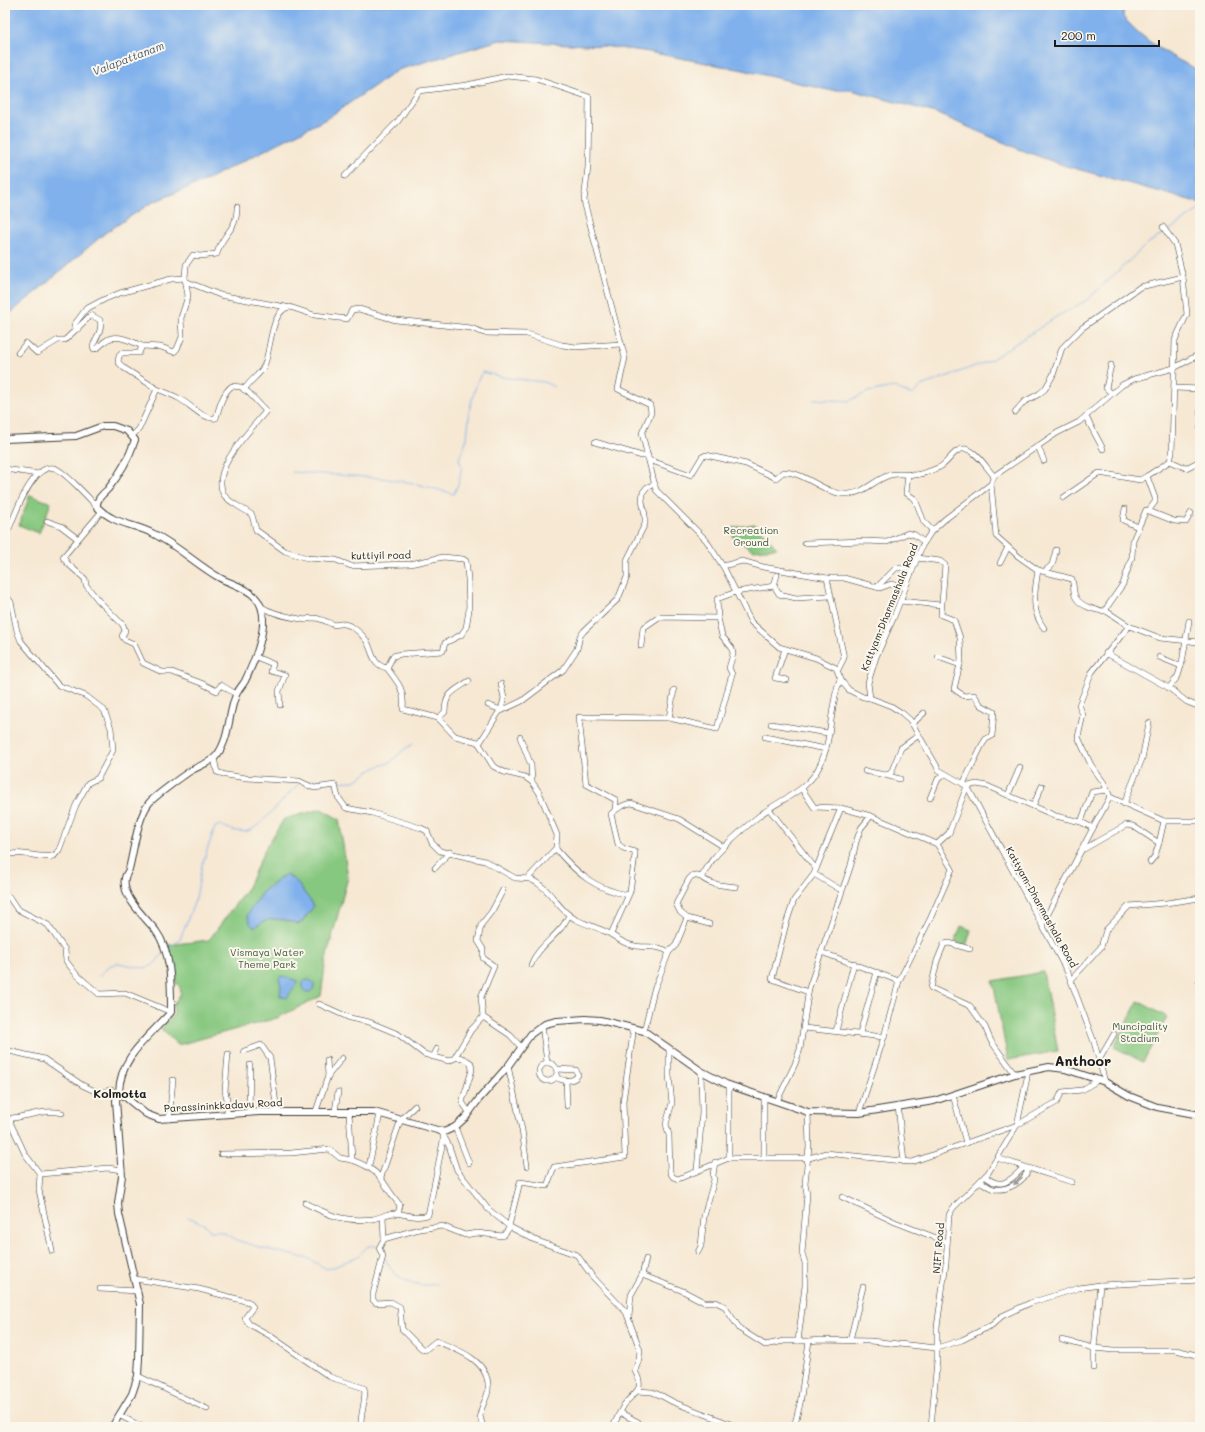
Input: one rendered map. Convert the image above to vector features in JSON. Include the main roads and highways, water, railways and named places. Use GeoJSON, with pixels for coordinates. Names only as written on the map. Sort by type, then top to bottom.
{"type":"FeatureCollection","features":[{"type":"Feature","properties":{"kind":"main road"},"geometry":{"type":"LineString","coordinates":[[5,439],[76,436],[103,426],[119,428],[127,431],[135,440],[126,463],[98,500],[100,509],[119,522],[137,527],[159,537],[212,574],[252,593],[262,607],[263,623],[256,653],[244,683],[236,694],[228,728],[217,755],[195,768],[150,802],[138,830],[125,879],[127,894],[138,912],[146,919],[162,940],[167,954],[171,990],[171,1012],[136,1048],[122,1074],[120,1092],[117,1095],[116,1110],[122,1170],[119,1214],[140,1304],[138,1376],[132,1394],[112,1427]]}},
{"type":"Feature","properties":{"kind":"main road","name":"Parassininkkadavu Road"},"geometry":{"type":"LineString","coordinates":[[120,1092],[146,1114],[159,1119],[249,1112],[335,1111],[380,1114],[401,1119],[442,1133],[455,1127],[508,1066],[532,1034],[542,1026],[557,1021],[586,1019],[600,1020],[644,1031],[701,1071],[729,1085],[808,1112],[859,1113],[934,1101],[1015,1074],[1049,1067],[1065,1069],[1105,1082],[1141,1102],[1157,1107],[1200,1115]]}},
{"type":"Feature","properties":{"kind":"water","name":"Valapattanam"},"geometry":{"type":"Polygon","coordinates":[[[5,5],[1124,5],[1123,17],[1140,34],[1159,48],[1200,71],[1200,203],[1066,166],[1021,150],[936,113],[851,90],[828,90],[743,70],[643,51],[602,46],[500,40],[398,70],[326,119],[204,181],[151,203],[105,233],[5,318],[5,5]]]}},
{"type":"Feature","properties":{"kind":"water"},"geometry":{"type":"Polygon","coordinates":[[[286,874],[296,881],[314,906],[301,923],[297,924],[286,920],[275,919],[264,921],[254,928],[247,915],[262,892],[286,874]]]}},
{"type":"Feature","properties":{"kind":"water"},"geometry":{"type":"Polygon","coordinates":[[[281,976],[298,981],[287,998],[280,996],[281,986],[279,979],[281,976]]]}},
{"type":"Feature","properties":{"kind":"water"},"geometry":{"type":"Polygon","coordinates":[[[310,980],[313,981],[313,991],[306,992],[303,991],[302,984],[303,981],[310,980]]]}},
{"type":"Feature","properties":{"kind":"waterway"},"geometry":{"type":"LineString","coordinates":[[1168,231],[1200,209]]}},
{"type":"Feature","properties":{"kind":"waterway"},"geometry":{"type":"LineString","coordinates":[[814,399],[849,401],[868,392],[894,387],[912,395],[921,386],[989,361],[1056,317],[1087,300],[1146,245],[1165,232]]}},
{"type":"Feature","properties":{"kind":"waterway"},"geometry":{"type":"LineString","coordinates":[[292,472],[381,478],[413,483],[454,494],[462,467],[459,459],[467,438],[470,407],[477,382],[482,372],[507,378],[544,382],[554,387]]}},
{"type":"Feature","properties":{"kind":"waterway"},"geometry":{"type":"LineString","coordinates":[[306,782],[319,780],[330,782],[355,781],[374,768],[391,762],[402,751],[413,744]]}},
{"type":"Feature","properties":{"kind":"waterway"},"geometry":{"type":"LineString","coordinates":[[169,948],[180,939],[196,898],[202,865],[215,827],[220,825],[237,831],[248,831],[267,817],[299,784]]}},
{"type":"Feature","properties":{"kind":"waterway"},"geometry":{"type":"LineString","coordinates":[[99,976],[109,966],[118,963],[144,968],[152,966],[164,953]]}},
{"type":"Feature","properties":{"kind":"waterway"},"geometry":{"type":"LineString","coordinates":[[188,1217],[206,1225],[210,1231],[220,1231],[239,1241],[309,1259],[327,1269],[358,1256],[368,1246],[378,1246]]}},
{"type":"Feature","properties":{"kind":"waterway"},"geometry":{"type":"LineString","coordinates":[[381,1247],[383,1248],[385,1254]]}},
{"type":"Feature","properties":{"kind":"waterway"},"geometry":{"type":"LineString","coordinates":[[385,1257],[392,1271],[405,1280],[421,1285],[437,1284]]}},
{"type":"Feature","properties":{"kind":"district","name":"Anthoor"},"geometry":{"type":"Point","coordinates":[1083,1060]}},
{"type":"Feature","properties":{"kind":"district","name":"Kolmotta"},"geometry":{"type":"Point","coordinates":[120,1093]}},
{"type":"Feature","properties":{"kind":"park label","name":"Recreation Ground"},"geometry":{"type":"Point","coordinates":[751,536]}},
{"type":"Feature","properties":{"kind":"park label","name":"Vismaya Water Theme Park"},"geometry":{"type":"Point","coordinates":[267,958]}},
{"type":"Feature","properties":{"kind":"park label","name":"Muncipality Stadium"},"geometry":{"type":"Point","coordinates":[1140,1032]}}]}
